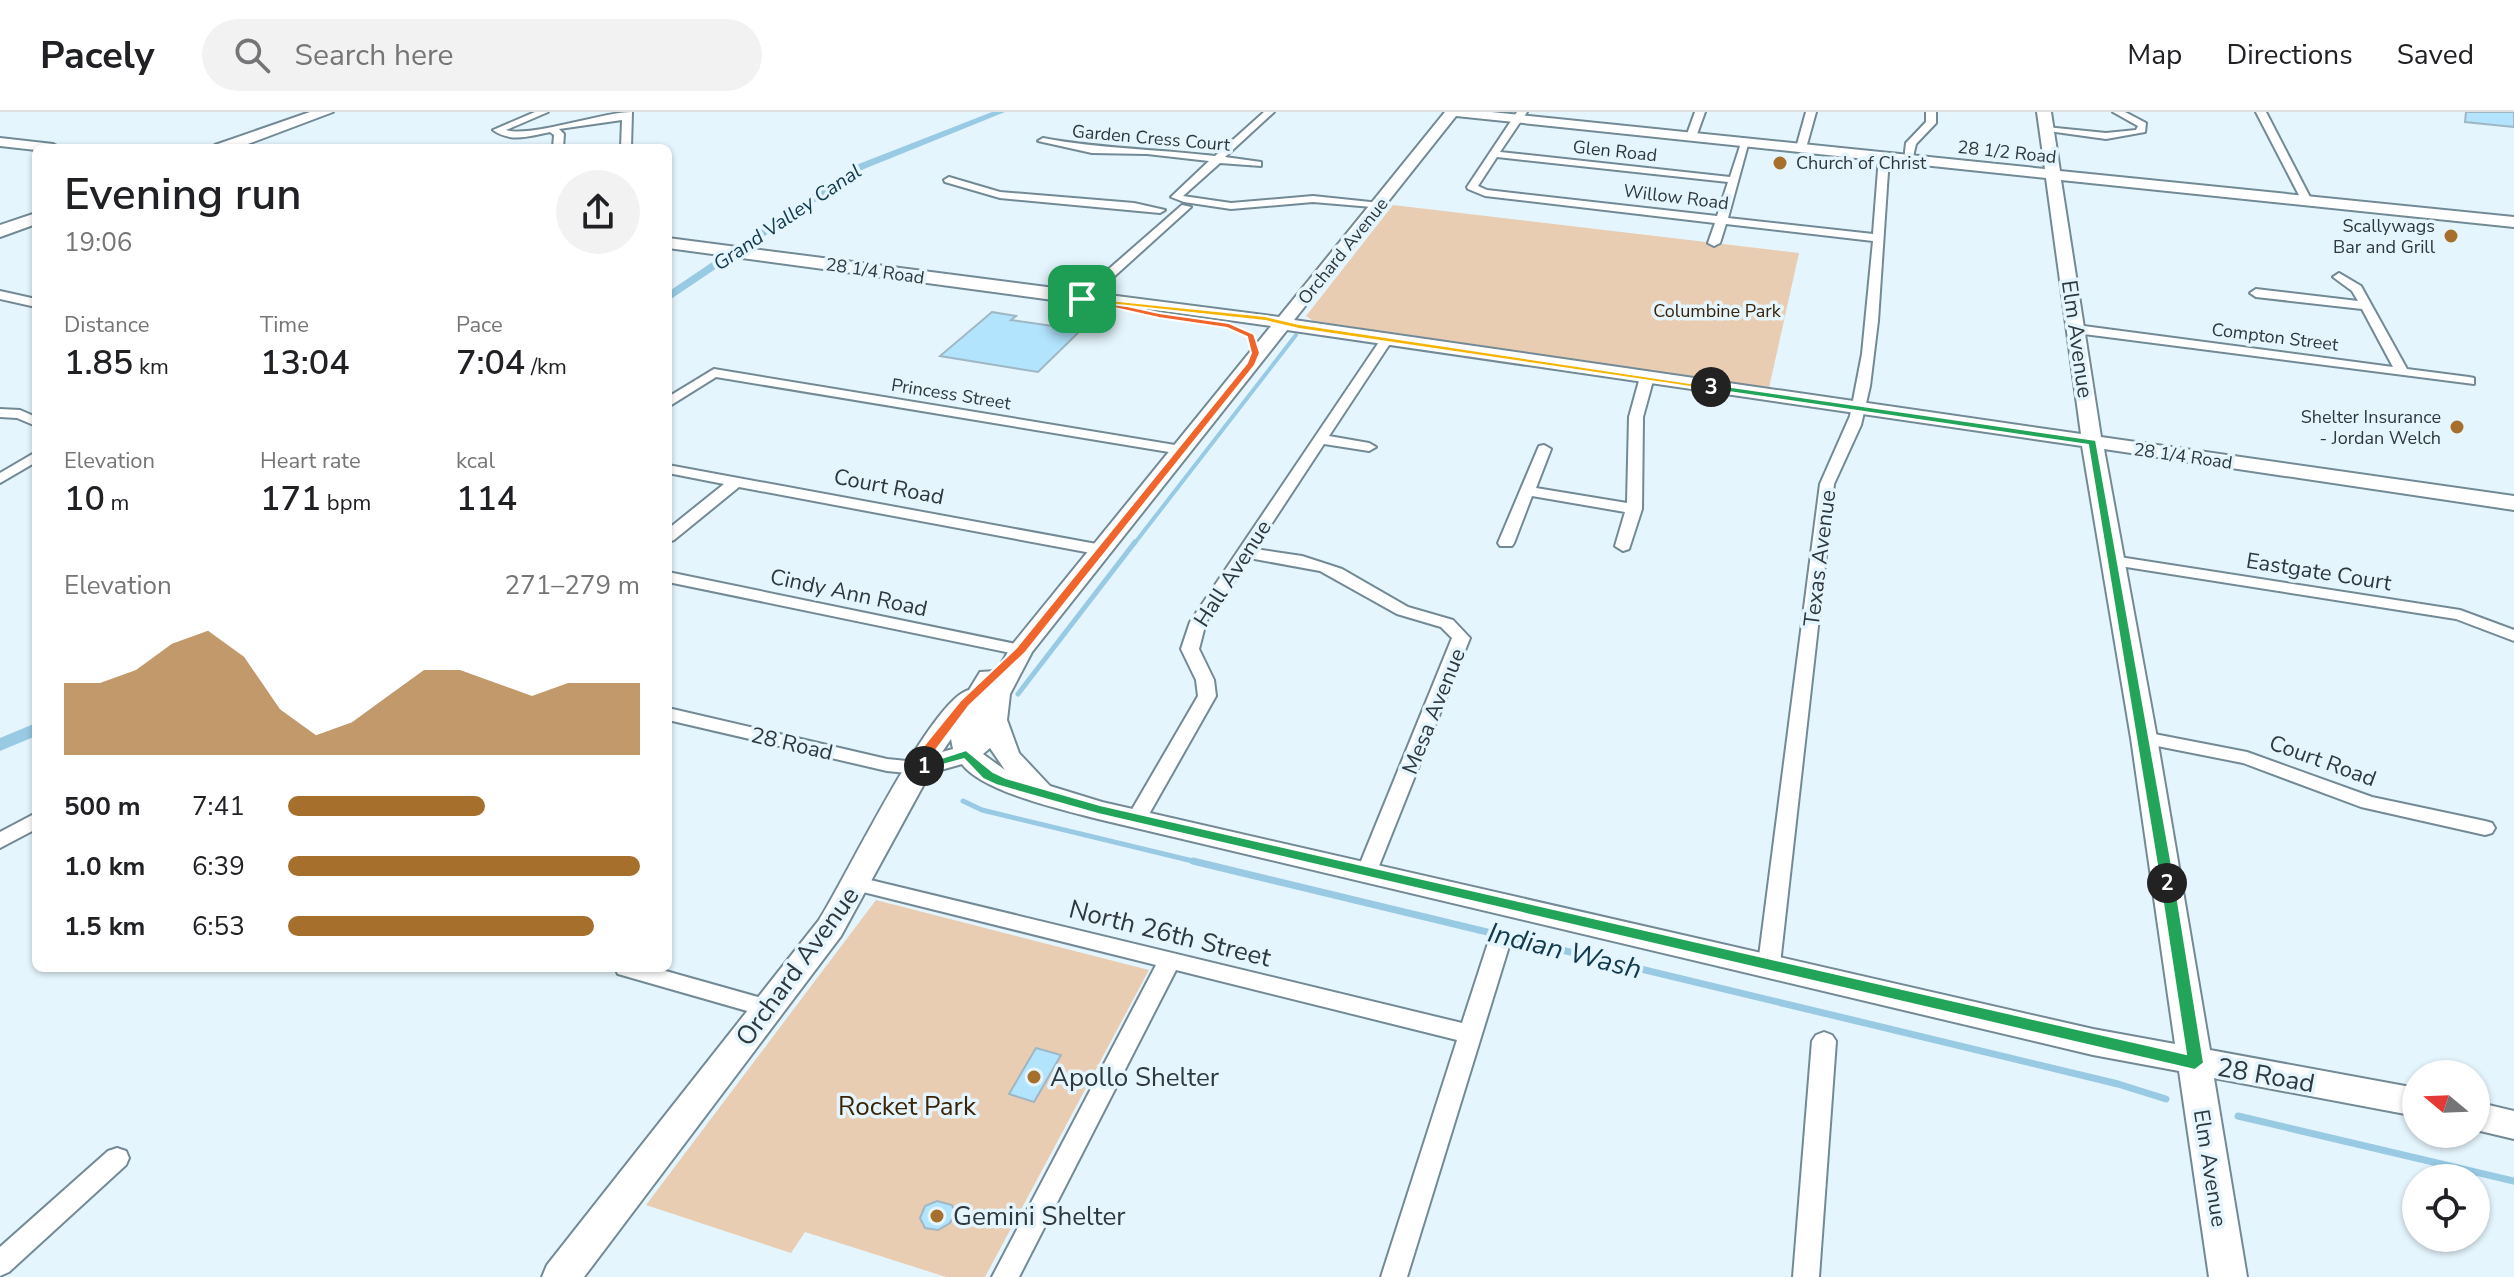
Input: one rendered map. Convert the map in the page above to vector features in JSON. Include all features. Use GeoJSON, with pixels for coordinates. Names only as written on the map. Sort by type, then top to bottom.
{"type":"FeatureCollection","features":[{"type":"Feature","properties":{"kind":"main road"},"geometry":{"type":"LineString","coordinates":[[231,144],[310,112]]}},
{"type":"Feature","properties":{"kind":"main road"},"geometry":{"type":"LineString","coordinates":[[289,122],[325,112]]}},
{"type":"Feature","properties":{"kind":"main road"},"geometry":{"type":"LineString","coordinates":[[0,231],[32,219]]}},
{"type":"Feature","properties":{"kind":"street"},"geometry":{"type":"LineString","coordinates":[[543,112],[498,130],[501,134],[516,136],[628,114],[626,144]]}},
{"type":"Feature","properties":{"kind":"street"},"geometry":{"type":"LineString","coordinates":[[1082,299],[1182,201],[1218,159],[1269,112]]}},
{"type":"Feature","properties":{"kind":"street","name":"28 1/2 Road"},"geometry":{"type":"LineString","coordinates":[[1451,112],[1519,116],[1746,143],[2514,222]]}},
{"type":"Feature","properties":{"kind":"street","name":"Orchard Avenue"},"geometry":{"type":"LineString","coordinates":[[966,754],[987,737],[994,720],[997,694],[1021,650],[1380,206],[1451,112]]}},
{"type":"Feature","properties":{"kind":"street"},"geometry":{"type":"LineString","coordinates":[[1691,137],[1700,112]]}},
{"type":"Feature","properties":{"kind":"street"},"geometry":{"type":"LineString","coordinates":[[1801,148],[1811,112]]}},
{"type":"Feature","properties":{"kind":"street"},"geometry":{"type":"LineString","coordinates":[[1908,159],[1911,143],[1931,123],[1931,112]]}},
{"type":"Feature","properties":{"kind":"street","name":"Elm Avenue"},"geometry":{"type":"LineString","coordinates":[[2044,112],[2092,442],[2144,738],[2228,1277]]}},
{"type":"Feature","properties":{"kind":"street"},"geometry":{"type":"LineString","coordinates":[[2046,130],[2106,136],[2140,132],[2143,125],[2118,112]]}},
{"type":"Feature","properties":{"kind":"street"},"geometry":{"type":"LineString","coordinates":[[2261,112],[2307,201]]}},
{"type":"Feature","properties":{"kind":"street"},"geometry":{"type":"LineString","coordinates":[[1493,154],[1519,116]]}},
{"type":"Feature","properties":{"kind":"street"},"geometry":{"type":"LineString","coordinates":[[551,128],[559,134],[558,144]]}},
{"type":"Feature","properties":{"kind":"street","name":"Garden Cress Court"},"geometry":{"type":"LineString","coordinates":[[1043,141],[1092,150],[1141,151],[1257,164]]}},
{"type":"Feature","properties":{"kind":"street"},"geometry":{"type":"LineString","coordinates":[[1714,243],[1746,143]]}},
{"type":"Feature","properties":{"kind":"street"},"geometry":{"type":"LineString","coordinates":[[0,144],[32,146]]}},
{"type":"Feature","properties":{"kind":"street"},"geometry":{"type":"LineString","coordinates":[[0,144],[32,150]]}},
{"type":"Feature","properties":{"kind":"street","name":"Glen Road"},"geometry":{"type":"LineString","coordinates":[[1493,154],[1734,180]]}},
{"type":"Feature","properties":{"kind":"street","name":"Willow Road"},"geometry":{"type":"LineString","coordinates":[[1493,154],[1472,187],[1485,193],[1877,238]]}},
{"type":"Feature","properties":{"kind":"street","name":"Texas Avenue"},"geometry":{"type":"LineString","coordinates":[[1769,964],[1827,484],[1831,470],[1851,436],[1865,373],[1884,157]]}},
{"type":"Feature","properties":{"kind":"street"},"geometry":{"type":"LineString","coordinates":[[949,180],[985,193],[1049,200],[1100,201],[1160,210],[1182,201],[1231,206],[1304,199],[1380,206]]}},
{"type":"Feature","properties":{"kind":"street","name":"28 1/4 Road"},"geometry":{"type":"LineString","coordinates":[[672,244],[1261,325],[1283,324]]}},
{"type":"Feature","properties":{"kind":"street"},"geometry":{"type":"LineString","coordinates":[[2339,277],[2357,289],[2402,372]]}},
{"type":"Feature","properties":{"kind":"street"},"geometry":{"type":"LineString","coordinates":[[2256,293],[2367,306]]}},
{"type":"Feature","properties":{"kind":"street"},"geometry":{"type":"LineString","coordinates":[[0,295],[32,302]]}},
{"type":"Feature","properties":{"kind":"street","name":"28 1/4 Road"},"geometry":{"type":"LineString","coordinates":[[1082,299],[1265,318],[1283,324],[2514,503]]}},
{"type":"Feature","properties":{"kind":"street"},"geometry":{"type":"LineString","coordinates":[[1123,306],[1159,316],[1239,329],[1254,341],[1255,353],[1251,363]]}},
{"type":"Feature","properties":{"kind":"street","name":"Compton Street"},"geometry":{"type":"LineString","coordinates":[[2076,329],[2469,381]]}},
{"type":"Feature","properties":{"kind":"street","name":"Hall Avenue"},"geometry":{"type":"LineString","coordinates":[[1137,818],[1207,696],[1205,680],[1190,649],[1192,637],[1244,552],[1387,339]]}},
{"type":"Feature","properties":{"kind":"street","name":"Princess Street"},"geometry":{"type":"LineString","coordinates":[[672,400],[714,373],[1181,450]]}},
{"type":"Feature","properties":{"kind":"street"},"geometry":{"type":"LineString","coordinates":[[1623,546],[1634,509],[1636,417],[1647,377]]}},
{"type":"Feature","properties":{"kind":"street"},"geometry":{"type":"LineString","coordinates":[[0,413],[20,414],[32,420]]}},
{"type":"Feature","properties":{"kind":"street"},"geometry":{"type":"LineString","coordinates":[[1320,439],[1369,447]]}},
{"type":"Feature","properties":{"kind":"street"},"geometry":{"type":"LineString","coordinates":[[1506,543],[1544,449]]}},
{"type":"Feature","properties":{"kind":"street"},"geometry":{"type":"LineString","coordinates":[[0,479],[32,459]]}},
{"type":"Feature","properties":{"kind":"street","name":"Court Road"},"geometry":{"type":"LineString","coordinates":[[672,470],[1102,550]]}},
{"type":"Feature","properties":{"kind":"street"},"geometry":{"type":"LineString","coordinates":[[672,534],[736,482]]}},
{"type":"Feature","properties":{"kind":"street"},"geometry":{"type":"LineString","coordinates":[[1527,491],[1634,509]]}},
{"type":"Feature","properties":{"kind":"street","name":"Mesa Avenue"},"geometry":{"type":"LineString","coordinates":[[1244,552],[1303,562],[1337,572],[1395,607],[1458,630],[1461,638],[1367,871]]}},
{"type":"Feature","properties":{"kind":"street","name":"Eastgate Court"},"geometry":{"type":"LineString","coordinates":[[2113,561],[2460,615],[2514,636]]}},
{"type":"Feature","properties":{"kind":"street","name":"Cindy Ann Road"},"geometry":{"type":"LineString","coordinates":[[672,578],[1021,650]]}},
{"type":"Feature","properties":{"kind":"street","name":"Orchard Avenue"},"geometry":{"type":"LineString","coordinates":[[561,1277],[768,1008],[858,884],[930,747],[989,677],[1021,650]]}},
{"type":"Feature","properties":{"kind":"street"},"geometry":{"type":"LineString","coordinates":[[917,768],[966,754],[964,738],[967,722],[989,677]]}},
{"type":"Feature","properties":{"kind":"street","name":"28 Road"},"geometry":{"type":"LineString","coordinates":[[672,715],[887,765],[917,768]]}},
{"type":"Feature","properties":{"kind":"street"},"geometry":{"type":"LineString","coordinates":[[994,720],[1007,756],[1042,792]]}},
{"type":"Feature","properties":{"kind":"street","name":"Court Road"},"geometry":{"type":"LineString","coordinates":[[2144,738],[2247,758],[2368,802],[2485,828]]}},
{"type":"Feature","properties":{"kind":"street","name":"28 Road"},"geometry":{"type":"LineString","coordinates":[[966,754],[988,776],[1137,818],[2195,1063],[2402,1100]]}},
{"type":"Feature","properties":{"kind":"street"},"geometry":{"type":"LineString","coordinates":[[0,841],[32,822]]}},
{"type":"Feature","properties":{"kind":"street","name":"North 26th Street"},"geometry":{"type":"LineString","coordinates":[[858,884],[1469,1034]]}},
{"type":"Feature","properties":{"kind":"street"},"geometry":{"type":"LineString","coordinates":[[1394,1277],[1499,943]]}},
{"type":"Feature","properties":{"kind":"street"},"geometry":{"type":"LineString","coordinates":[[1005,1277],[1169,962]]}},
{"type":"Feature","properties":{"kind":"street"},"geometry":{"type":"LineString","coordinates":[[640,972],[768,1008]]}},
{"type":"Feature","properties":{"kind":"street"},"geometry":{"type":"LineString","coordinates":[[1806,1277],[1824,1041]]}},
{"type":"Feature","properties":{"kind":"street"},"geometry":{"type":"LineString","coordinates":[[2490,1119],[2514,1125]]}},
{"type":"Feature","properties":{"kind":"street"},"geometry":{"type":"LineString","coordinates":[[0,1264],[117,1158]]}},
{"type":"Feature","properties":{"kind":"green space","name":"Columbine Park"},"geometry":{"type":"Polygon","coordinates":[[[1393,205],[1799,253],[1769,388],[1313,321],[1306,316],[1393,205]]]}},
{"type":"Feature","properties":{"kind":"green space","name":"Rocket Park"},"geometry":{"type":"Polygon","coordinates":[[[876,900],[1149,970],[985,1277],[946,1277],[805,1232],[791,1253],[646,1205],[876,900]]]}},
{"type":"Feature","properties":{"kind":"building"},"geometry":{"type":"Polygon","coordinates":[[[2466,112],[2514,112],[2514,127],[2465,122],[2466,112]]]}},
{"type":"Feature","properties":{"kind":"building"},"geometry":{"type":"Polygon","coordinates":[[[992,312],[1016,316],[1011,320],[1081,330],[1038,372],[940,356],[992,312]]]}},
{"type":"Feature","properties":{"kind":"building","name":"Apollo Shelter"},"geometry":{"type":"Polygon","coordinates":[[[1036,1048],[1061,1055],[1034,1102],[1009,1094],[1036,1048]]]}},
{"type":"Feature","properties":{"kind":"building","name":"Gemini Shelter"},"geometry":{"type":"Polygon","coordinates":[[[937,1201],[952,1205],[955,1213],[950,1223],[938,1230],[925,1228],[920,1218],[925,1206],[937,1201]]]}},
{"type":"Feature","properties":{"kind":"waterway","name":"Grand Valley Canal"},"geometry":{"type":"LineString","coordinates":[[672,294],[860,167],[1000,112]]}},
{"type":"Feature","properties":{"kind":"waterway","name":"Indian Wash"},"geometry":{"type":"LineString","coordinates":[[1134,544],[1296,335]]}},
{"type":"Feature","properties":{"kind":"waterway","name":"Indian Wash"},"geometry":{"type":"LineString","coordinates":[[1018,694],[1135,542]]}},
{"type":"Feature","properties":{"kind":"waterway","name":"Grand Valley Canal"},"geometry":{"type":"LineString","coordinates":[[0,745],[32,731]]}},
{"type":"Feature","properties":{"kind":"waterway","name":"Indian Wash"},"geometry":{"type":"LineString","coordinates":[[963,801],[982,810],[1201,863]]}},
{"type":"Feature","properties":{"kind":"waterway","name":"Indian Wash"},"geometry":{"type":"LineString","coordinates":[[1193,861],[2118,1084],[2166,1099]]}},
{"type":"Feature","properties":{"kind":"waterway","name":"Indian Wash"},"geometry":{"type":"LineString","coordinates":[[2238,1116],[2514,1181]]}},
{"type":"Feature","properties":{"kind":"place","name":"Church of Christ"},"geometry":{"type":"Point","coordinates":[1780,163]}},
{"type":"Feature","properties":{"kind":"place","name":"Scallywags Bar and Grill"},"geometry":{"type":"Point","coordinates":[2451,236]}},
{"type":"Feature","properties":{"kind":"place","name":"Shelter Insurance - Jordan Welch"},"geometry":{"type":"Point","coordinates":[2457,427]}},
{"type":"Feature","properties":{"kind":"place","name":"Apollo Shelter"},"geometry":{"type":"Point","coordinates":[1034,1077]}},
{"type":"Feature","properties":{"kind":"place","name":"Gemini Shelter"},"geometry":{"type":"Point","coordinates":[937,1216]}},
{"type":"Feature","properties":{"kind":"route"},"geometry":{"type":"LineString","coordinates":[[1082,299],[1121,300],[1265,318],[1299,327],[2092,442],[2144,738],[2195,1063],[2093,1042],[1098,810],[1001,782],[988,776],[966,754],[917,768],[965,703],[1021,650],[1251,363],[1255,353],[1251,336],[1229,325],[1159,316],[1082,299]]}}]}
